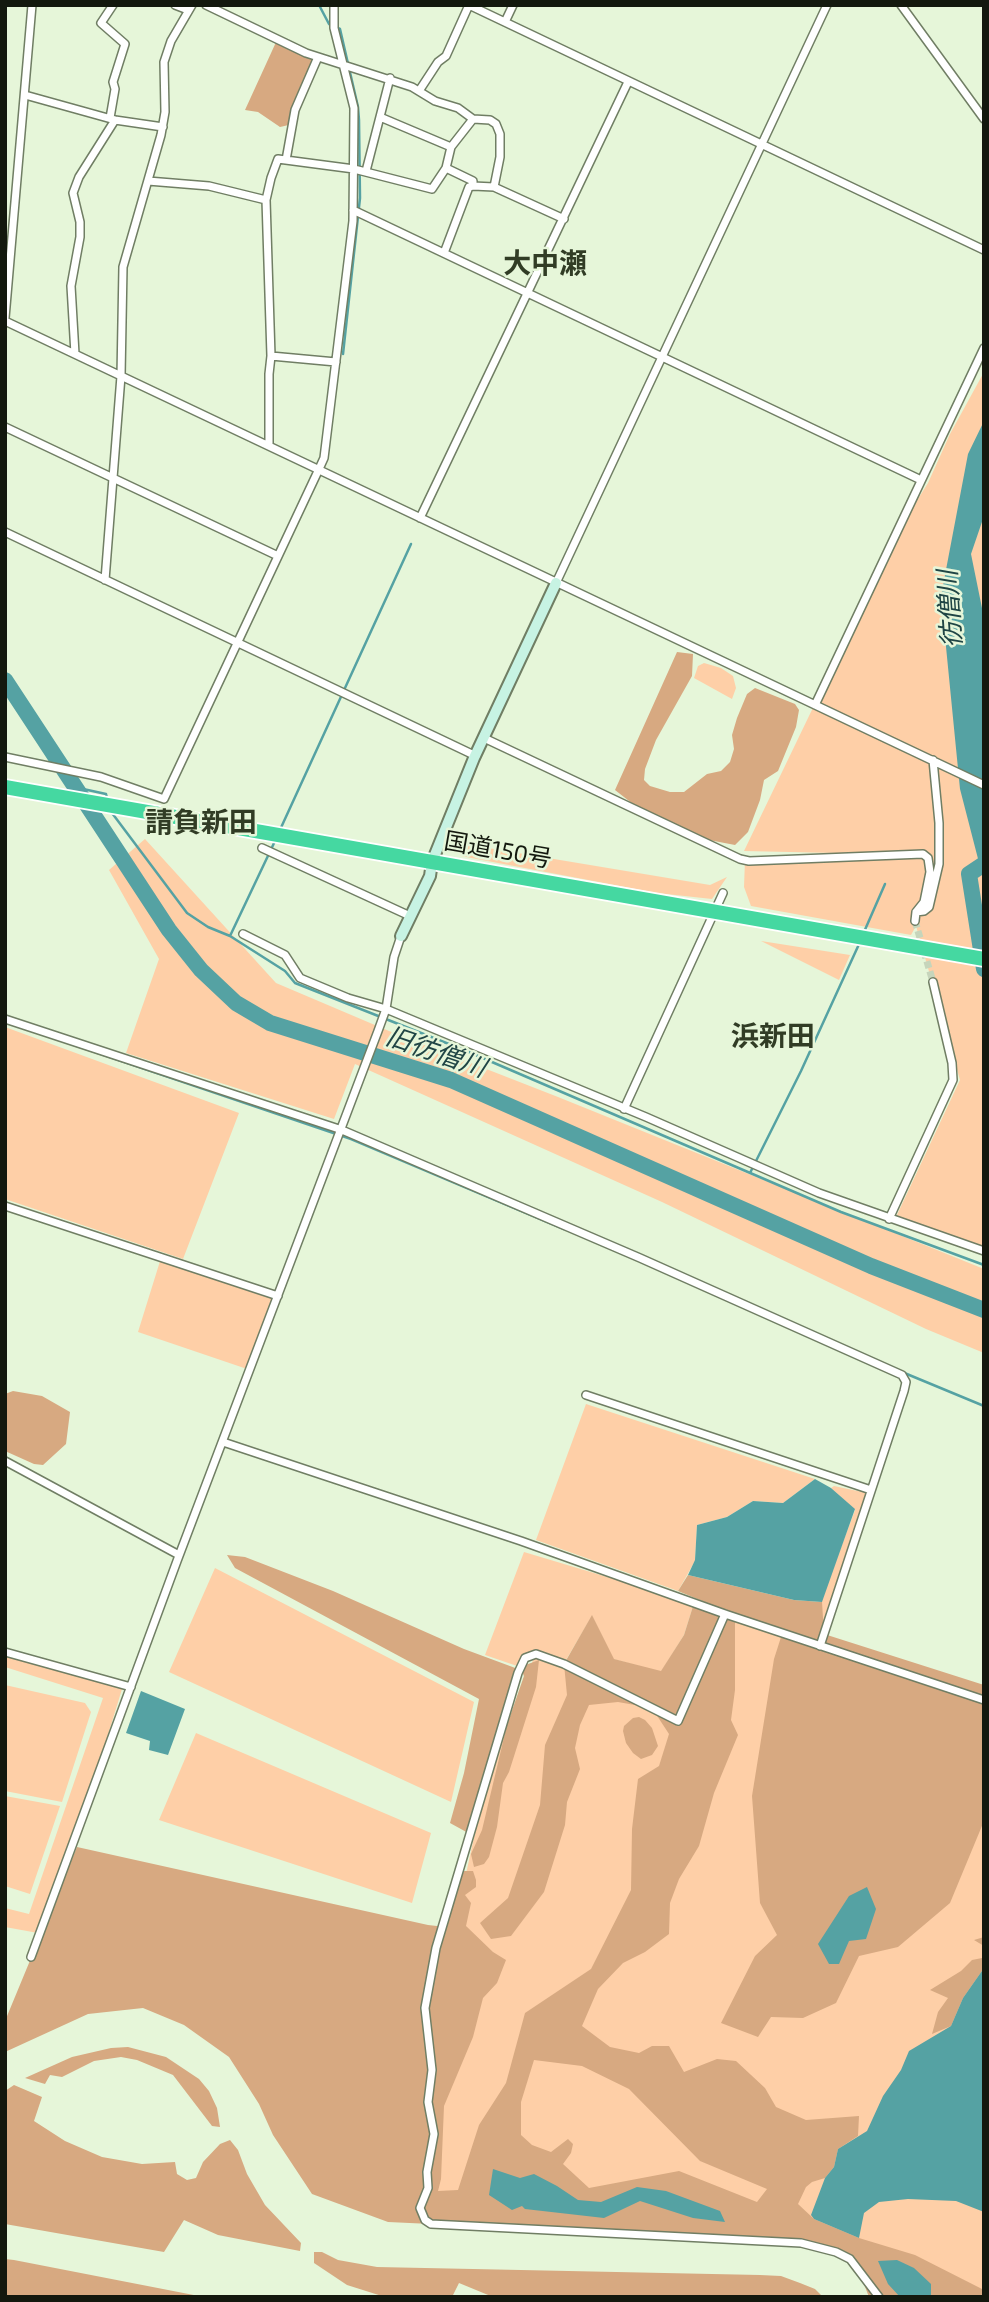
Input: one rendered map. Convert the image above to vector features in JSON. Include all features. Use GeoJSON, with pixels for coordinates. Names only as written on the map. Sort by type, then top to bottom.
{"type":"FeatureCollection","features":[{"type":"Feature","properties":{"kind":"highway","name":"国道150号"},"geometry":{"type":"LineString","coordinates":[[5,787],[984,959]]}},
{"type":"Feature","properties":{"kind":"street"},"geometry":{"type":"LineString","coordinates":[[32,5],[5,319],[984,785]]}},
{"type":"Feature","properties":{"kind":"street"},"geometry":{"type":"LineString","coordinates":[[75,354],[71,286],[80,222],[73,193],[79,177],[112,119],[115,89],[113,82],[125,44],[101,23],[113,5]]}},
{"type":"Feature","properties":{"kind":"street"},"geometry":{"type":"LineString","coordinates":[[105,580],[121,376],[123,267],[163,127],[164,62],[171,41],[190,8],[175,5]]}},
{"type":"Feature","properties":{"kind":"street"},"geometry":{"type":"LineString","coordinates":[[206,5],[318,57],[390,78],[419,91],[435,102],[458,108],[473,120],[490,120],[499,134],[500,157],[494,187]]}},
{"type":"Feature","properties":{"kind":"street"},"geometry":{"type":"LineString","coordinates":[[5,757],[101,777],[164,799],[324,458],[354,210],[354,108],[334,28],[334,5]]}},
{"type":"Feature","properties":{"kind":"street"},"geometry":{"type":"LineString","coordinates":[[419,91],[446,56],[469,5],[984,250]]}},
{"type":"Feature","properties":{"kind":"street"},"geometry":{"type":"LineString","coordinates":[[505,22],[513,5]]}},
{"type":"Feature","properties":{"kind":"street"},"geometry":{"type":"LineString","coordinates":[[30,1957],[386,1009],[394,957],[401,936],[429,876],[432,862],[484,738],[827,5]]}},
{"type":"Feature","properties":{"kind":"street"},"geometry":{"type":"LineString","coordinates":[[901,5],[984,119]]}},
{"type":"Feature","properties":{"kind":"street"},"geometry":{"type":"LineString","coordinates":[[286,160],[296,110],[318,57]]}},
{"type":"Feature","properties":{"kind":"street"},"geometry":{"type":"LineString","coordinates":[[366,171],[390,78]]}},
{"type":"Feature","properties":{"kind":"street"},"geometry":{"type":"LineString","coordinates":[[420,518],[628,82]]}},
{"type":"Feature","properties":{"kind":"street"},"geometry":{"type":"LineString","coordinates":[[25,95],[112,119],[163,127]]}},
{"type":"Feature","properties":{"kind":"street"},"geometry":{"type":"LineString","coordinates":[[380,117],[451,147]]}},
{"type":"Feature","properties":{"kind":"street"},"geometry":{"type":"LineString","coordinates":[[269,445],[271,356],[266,200],[278,159],[366,171],[432,189],[446,168],[451,147],[473,120]]}},
{"type":"Feature","properties":{"kind":"street"},"geometry":{"type":"LineString","coordinates":[[446,168],[472,181],[473,186]]}},
{"type":"Feature","properties":{"kind":"street"},"geometry":{"type":"LineString","coordinates":[[148,181],[209,187],[266,200]]}},
{"type":"Feature","properties":{"kind":"street"},"geometry":{"type":"LineString","coordinates":[[444,253],[469,187],[494,187],[564,219]]}},
{"type":"Feature","properties":{"kind":"street"},"geometry":{"type":"LineString","coordinates":[[354,210],[921,480]]}},
{"type":"Feature","properties":{"kind":"street"},"geometry":{"type":"LineString","coordinates":[[815,705],[984,348]]}},
{"type":"Feature","properties":{"kind":"street"},"geometry":{"type":"LineString","coordinates":[[271,356],[336,362]]}},
{"type":"Feature","properties":{"kind":"street"},"geometry":{"type":"LineString","coordinates":[[5,427],[278,556]]}},
{"type":"Feature","properties":{"kind":"street"},"geometry":{"type":"LineString","coordinates":[[5,532],[476,756]]}},
{"type":"Feature","properties":{"kind":"street"},"geometry":{"type":"LineString","coordinates":[[484,738],[745,860],[923,854],[928,858],[930,872],[924,902],[916,912],[915,921]]}},
{"type":"Feature","properties":{"kind":"street"},"geometry":{"type":"LineString","coordinates":[[916,912],[929,907],[939,864],[939,823],[933,761]]}},
{"type":"Feature","properties":{"kind":"street"},"geometry":{"type":"LineString","coordinates":[[262,848],[410,916]]}},
{"type":"Feature","properties":{"kind":"street"},"geometry":{"type":"LineString","coordinates":[[624,1109],[723,893]]}},
{"type":"Feature","properties":{"kind":"street"},"geometry":{"type":"LineString","coordinates":[[243,934],[285,955],[300,978],[348,998],[386,1009],[819,1193],[984,1251]]}},
{"type":"Feature","properties":{"kind":"street"},"geometry":{"type":"LineString","coordinates":[[889,1219],[953,1080],[952,1063],[933,982]]}},
{"type":"Feature","properties":{"kind":"street"},"geometry":{"type":"LineString","coordinates":[[5,1019],[342,1130],[640,1258],[902,1375],[906,1382],[904,1391],[820,1646]]}},
{"type":"Feature","properties":{"kind":"street"},"geometry":{"type":"LineString","coordinates":[[5,1206],[278,1296]]}},
{"type":"Feature","properties":{"kind":"street"},"geometry":{"type":"LineString","coordinates":[[586,1395],[871,1490]]}},
{"type":"Feature","properties":{"kind":"street"},"geometry":{"type":"LineString","coordinates":[[223,1442],[521,1541],[725,1615],[984,1700]]}},
{"type":"Feature","properties":{"kind":"street"},"geometry":{"type":"LineString","coordinates":[[5,1461],[179,1555]]}},
{"type":"Feature","properties":{"kind":"street"},"geometry":{"type":"LineString","coordinates":[[725,1615],[678,1721],[564,1664],[536,1654],[525,1658],[518,1673],[440,1935],[425,2008],[432,2070],[428,2102],[434,2134],[427,2172],[428,2188],[420,2208],[425,2220],[431,2224],[801,2243],[836,2252],[850,2259],[879,2297]]}},
{"type":"Feature","properties":{"kind":"street"},"geometry":{"type":"LineString","coordinates":[[5,1652],[131,1687]]}},
{"type":"Feature","properties":{"kind":"shaded area"},"geometry":{"type":"Polygon","coordinates":[[[277,40],[316,59],[293,124],[280,127],[258,112],[245,110],[277,40]]]}},
{"type":"Feature","properties":{"kind":"shaded area"},"geometry":{"type":"Polygon","coordinates":[[[984,372],[984,1251],[896,1217],[960,1080],[916,926],[911,935],[751,906],[744,887],[745,860],[926,858],[927,855],[744,851],[899,529],[928,483],[950,434],[984,372]]]}},
{"type":"Feature","properties":{"kind":"shaded area"},"geometry":{"type":"Polygon","coordinates":[[[677,652],[693,654],[692,676],[656,740],[645,769],[644,780],[650,786],[670,792],[684,792],[707,774],[721,771],[730,762],[734,749],[732,735],[737,718],[747,694],[755,688],[795,704],[799,710],[796,727],[778,771],[764,780],[748,832],[735,845],[709,840],[647,815],[615,790],[677,652]]]}},
{"type":"Feature","properties":{"kind":"shaded area"},"geometry":{"type":"Polygon","coordinates":[[[704,663],[721,668],[733,676],[736,688],[732,699],[694,678],[698,666],[704,663]]]}},
{"type":"Feature","properties":{"kind":"shaded area"},"geometry":{"type":"Polygon","coordinates":[[[145,839],[276,983],[389,1031],[984,1269],[984,1353],[926,1329],[662,1202],[355,1064],[334,1119],[126,1053],[159,959],[109,870],[145,839]]]}},
{"type":"Feature","properties":{"kind":"shaded area"},"geometry":{"type":"Polygon","coordinates":[[[452,842],[710,885],[727,877],[712,899],[657,893],[461,856],[452,842]]]}},
{"type":"Feature","properties":{"kind":"shaded area"},"geometry":{"type":"Polygon","coordinates":[[[761,941],[850,955],[839,980],[761,941]]]}},
{"type":"Feature","properties":{"kind":"shaded area"},"geometry":{"type":"Polygon","coordinates":[[[5,1027],[239,1113],[183,1259],[5,1199],[5,1027]]]}},
{"type":"Feature","properties":{"kind":"shaded area"},"geometry":{"type":"Polygon","coordinates":[[[161,1258],[278,1296],[250,1370],[138,1332],[161,1258]]]}},
{"type":"Feature","properties":{"kind":"shaded area"},"geometry":{"type":"Polygon","coordinates":[[[13,1391],[42,1396],[70,1412],[66,1444],[43,1465],[34,1464],[5,1451],[5,1394],[13,1391]]]}},
{"type":"Feature","properties":{"kind":"shaded area"},"geometry":{"type":"Polygon","coordinates":[[[586,1404],[815,1479],[783,1503],[753,1501],[727,1517],[697,1525],[695,1561],[678,1591],[536,1540],[586,1404]]]}},
{"type":"Feature","properties":{"kind":"shaded area"},"geometry":{"type":"Polygon","coordinates":[[[834,1486],[867,1493],[824,1634],[819,1606],[855,1510],[831,1488],[834,1486]]]}},
{"type":"Feature","properties":{"kind":"shaded area"},"geometry":{"type":"Polygon","coordinates":[[[524,1552],[694,1603],[684,1635],[661,1672],[613,1659],[592,1616],[563,1665],[671,1708],[707,1608],[984,1693],[984,2297],[831,2236],[431,2224],[434,2020],[487,1778],[535,1655],[525,1658],[520,1667],[485,1655],[524,1552]]]}},
{"type":"Feature","properties":{"kind":"shaded area"},"geometry":{"type":"Polygon","coordinates":[[[227,1555],[245,1557],[333,1591],[464,1649],[518,1669],[470,1834],[450,1823],[464,1773],[479,1699],[235,1568],[227,1555]]]}},
{"type":"Feature","properties":{"kind":"shaded area"},"geometry":{"type":"Polygon","coordinates":[[[215,1568],[474,1702],[451,1802],[169,1672],[215,1568]]]}},
{"type":"Feature","properties":{"kind":"shaded area"},"geometry":{"type":"Polygon","coordinates":[[[688,1575],[794,1600],[822,1602],[824,1634],[984,1685],[984,1821],[950,1903],[898,1947],[859,1956],[836,2003],[803,2018],[771,2017],[758,2037],[721,2023],[755,1956],[777,1935],[760,1903],[752,1796],[774,1659],[782,1634],[678,1591],[688,1575]]]}},
{"type":"Feature","properties":{"kind":"shaded area"},"geometry":{"type":"Polygon","coordinates":[[[694,1603],[735,1618],[735,1690],[731,1720],[738,1735],[714,1793],[699,1846],[679,1879],[670,1903],[669,1934],[645,1952],[623,1963],[598,1989],[582,2026],[610,2047],[639,2053],[652,2046],[669,2046],[684,2072],[717,2059],[736,2061],[765,2088],[776,2107],[806,2120],[859,2116],[858,2136],[838,2149],[834,2167],[825,2178],[806,2187],[798,2204],[814,2219],[859,2238],[915,2255],[984,2290],[984,2297],[869,2297],[853,2256],[817,2247],[634,2231],[388,2222],[312,2194],[273,2135],[259,2104],[229,2057],[184,2025],[143,2008],[88,2014],[5,2052],[5,2021],[77,1847],[446,1927],[460,1879],[464,1871],[473,1871],[476,1887],[465,1895],[471,1903],[466,1926],[493,1952],[506,1960],[497,1983],[483,1998],[473,2037],[444,2106],[441,2179],[438,2191],[458,2190],[479,2125],[506,2083],[525,2013],[591,1969],[631,1890],[632,1829],[638,1779],[659,1766],[669,1734],[652,1708],[618,1702],[589,1705],[580,1725],[575,1748],[580,1769],[567,1802],[565,1825],[544,1892],[511,1936],[491,1939],[480,1923],[508,1898],[540,1805],[545,1745],[567,1695],[564,1664],[592,1615],[614,1659],[661,1671],[684,1635],[694,1603]],[[534,2060],[521,2102],[521,2135],[532,2145],[551,2152],[568,2139],[573,2144],[571,2153],[563,2164],[589,2188],[679,2171],[757,2202],[767,2189],[700,2161],[629,2089],[582,2066],[534,2060]]]}},
{"type":"Feature","properties":{"kind":"shaded area"},"geometry":{"type":"Polygon","coordinates":[[[5,1655],[122,1689],[86,1807],[38,1933],[5,1927],[5,1908],[29,1914],[103,1698],[5,1667],[5,1655]]]}},
{"type":"Feature","properties":{"kind":"shaded area"},"geometry":{"type":"Polygon","coordinates":[[[539,1660],[536,1687],[503,1783],[497,1827],[489,1857],[484,1864],[474,1867],[471,1854],[482,1830],[507,1725],[524,1676],[520,1667],[539,1660]]]}},
{"type":"Feature","properties":{"kind":"shaded area"},"geometry":{"type":"Polygon","coordinates":[[[5,1685],[85,1703],[91,1712],[62,1802],[5,1791],[5,1685]]]}},
{"type":"Feature","properties":{"kind":"shaded area"},"geometry":{"type":"Polygon","coordinates":[[[639,1717],[652,1728],[658,1746],[652,1755],[641,1759],[626,1743],[623,1731],[624,1726],[633,1718],[639,1717]]]}},
{"type":"Feature","properties":{"kind":"shaded area"},"geometry":{"type":"Polygon","coordinates":[[[196,1733],[431,1833],[412,1903],[159,1820],[196,1733]]]}},
{"type":"Feature","properties":{"kind":"shaded area"},"geometry":{"type":"Polygon","coordinates":[[[5,1796],[60,1806],[30,1894],[5,1886],[5,1796]]]}},
{"type":"Feature","properties":{"kind":"shaded area"},"geometry":{"type":"Polygon","coordinates":[[[984,1937],[984,1946],[974,1940],[984,1937]]]}},
{"type":"Feature","properties":{"kind":"shaded area"},"geometry":{"type":"Polygon","coordinates":[[[984,1946],[984,1968],[963,1998],[951,2026],[932,2034],[938,2012],[948,1998],[930,1990],[961,1971],[972,1960],[982,1958],[984,1946]]]}},
{"type":"Feature","properties":{"kind":"shaded area"},"geometry":{"type":"Polygon","coordinates":[[[128,2047],[166,2057],[199,2079],[209,2091],[217,2108],[220,2127],[212,2126],[173,2075],[137,2060],[121,2057],[94,2061],[62,2077],[50,2075],[45,2084],[25,2078],[72,2057],[128,2047]]]}},
{"type":"Feature","properties":{"kind":"shaded area"},"geometry":{"type":"Polygon","coordinates":[[[14,2085],[42,2097],[34,2121],[65,2141],[102,2157],[142,2164],[175,2162],[177,2174],[187,2180],[196,2178],[203,2162],[220,2144],[230,2140],[238,2150],[247,2174],[265,2205],[301,2243],[300,2251],[218,2235],[184,2220],[164,2252],[5,2224],[5,2091],[14,2085]]]}},
{"type":"Feature","properties":{"kind":"shaded area"},"geometry":{"type":"Polygon","coordinates":[[[314,2252],[322,2252],[338,2260],[377,2267],[781,2276],[815,2289],[823,2297],[493,2297],[459,2283],[452,2297],[385,2297],[347,2285],[314,2263],[314,2252]]]}},
{"type":"Feature","properties":{"kind":"shaded area"},"geometry":{"type":"Polygon","coordinates":[[[5,2259],[14,2260],[204,2297],[5,2297],[5,2259]]]}},
{"type":"Feature","properties":{"kind":"water"},"geometry":{"type":"Polygon","coordinates":[[[984,421],[984,516],[971,554],[984,618],[984,882],[960,789],[941,596],[968,454],[984,421]]]}},
{"type":"Feature","properties":{"kind":"water"},"geometry":{"type":"Polygon","coordinates":[[[815,1479],[831,1488],[855,1509],[822,1602],[794,1600],[688,1575],[695,1560],[697,1525],[727,1517],[753,1501],[783,1503],[815,1479]]]}},
{"type":"Feature","properties":{"kind":"water"},"geometry":{"type":"Polygon","coordinates":[[[141,1691],[185,1709],[168,1755],[149,1750],[150,1741],[126,1733],[141,1691]]]}},
{"type":"Feature","properties":{"kind":"water"},"geometry":{"type":"Polygon","coordinates":[[[867,1887],[876,1909],[866,1939],[849,1941],[839,1964],[829,1964],[818,1944],[849,1896],[867,1887]]]}},
{"type":"Feature","properties":{"kind":"water"},"geometry":{"type":"Polygon","coordinates":[[[984,1968],[984,2212],[956,2201],[908,2199],[879,2202],[864,2213],[859,2238],[814,2219],[811,2215],[825,2178],[834,2167],[838,2149],[867,2131],[883,2096],[901,2070],[909,2051],[951,2026],[963,1998],[984,1968]]]}},
{"type":"Feature","properties":{"kind":"water"},"geometry":{"type":"Polygon","coordinates":[[[493,2169],[520,2178],[534,2174],[578,2200],[601,2202],[637,2187],[666,2191],[720,2211],[725,2222],[693,2218],[640,2201],[604,2218],[525,2209],[522,2206],[512,2210],[489,2195],[493,2169]]]}},
{"type":"Feature","properties":{"kind":"water"},"geometry":{"type":"Polygon","coordinates":[[[897,2260],[914,2268],[931,2284],[931,2297],[900,2297],[888,2284],[878,2261],[897,2260]]]}},
{"type":"Feature","properties":{"kind":"waterway"},"geometry":{"type":"LineString","coordinates":[[319,5],[329,24],[340,29],[359,120],[360,198],[343,354]]}},
{"type":"Feature","properties":{"kind":"waterway"},"geometry":{"type":"LineString","coordinates":[[279,832],[411,544]]}},
{"type":"Feature","properties":{"kind":"waterway","name":"旧彷僧川"},"geometry":{"type":"LineString","coordinates":[[5,680],[169,930],[201,970],[236,1003],[270,1023],[451,1080],[871,1266],[984,1310]]}},
{"type":"Feature","properties":{"kind":"waterway"},"geometry":{"type":"LineString","coordinates":[[74,787],[106,794],[107,799]]}},
{"type":"Feature","properties":{"kind":"waterway"},"geometry":{"type":"LineString","coordinates":[[109,809],[187,913],[208,927],[230,936],[285,971],[295,983],[464,1050],[841,1212],[984,1265]]}},
{"type":"Feature","properties":{"kind":"waterway"},"geometry":{"type":"LineString","coordinates":[[230,936],[275,841]]}},
{"type":"Feature","properties":{"kind":"waterway","name":"彷僧川"},"geometry":{"type":"LineString","coordinates":[[984,864],[969,874],[984,969]]}},
{"type":"Feature","properties":{"kind":"waterway"},"geometry":{"type":"LineString","coordinates":[[864,932],[885,884]]}},
{"type":"Feature","properties":{"kind":"waterway"},"geometry":{"type":"LineString","coordinates":[[750,1173],[801,1071],[860,942]]}},
{"type":"Feature","properties":{"kind":"waterway"},"geometry":{"type":"LineString","coordinates":[[39,1033],[351,1139],[564,1229]]}},
{"type":"Feature","properties":{"kind":"waterway"},"geometry":{"type":"LineString","coordinates":[[902,1372],[984,1406]]}},
{"type":"Feature","properties":{"kind":"tunnel"},"geometry":{"type":"LineString","coordinates":[[915,921],[933,982]]}},
{"type":"Feature","properties":{"kind":"district","name":"大中瀬"},"geometry":{"type":"Point","coordinates":[545,264]}},
{"type":"Feature","properties":{"kind":"district","name":"請負新田"},"geometry":{"type":"Point","coordinates":[201,823]}},
{"type":"Feature","properties":{"kind":"district","name":"浜新田"},"geometry":{"type":"Point","coordinates":[773,1037]}}]}
